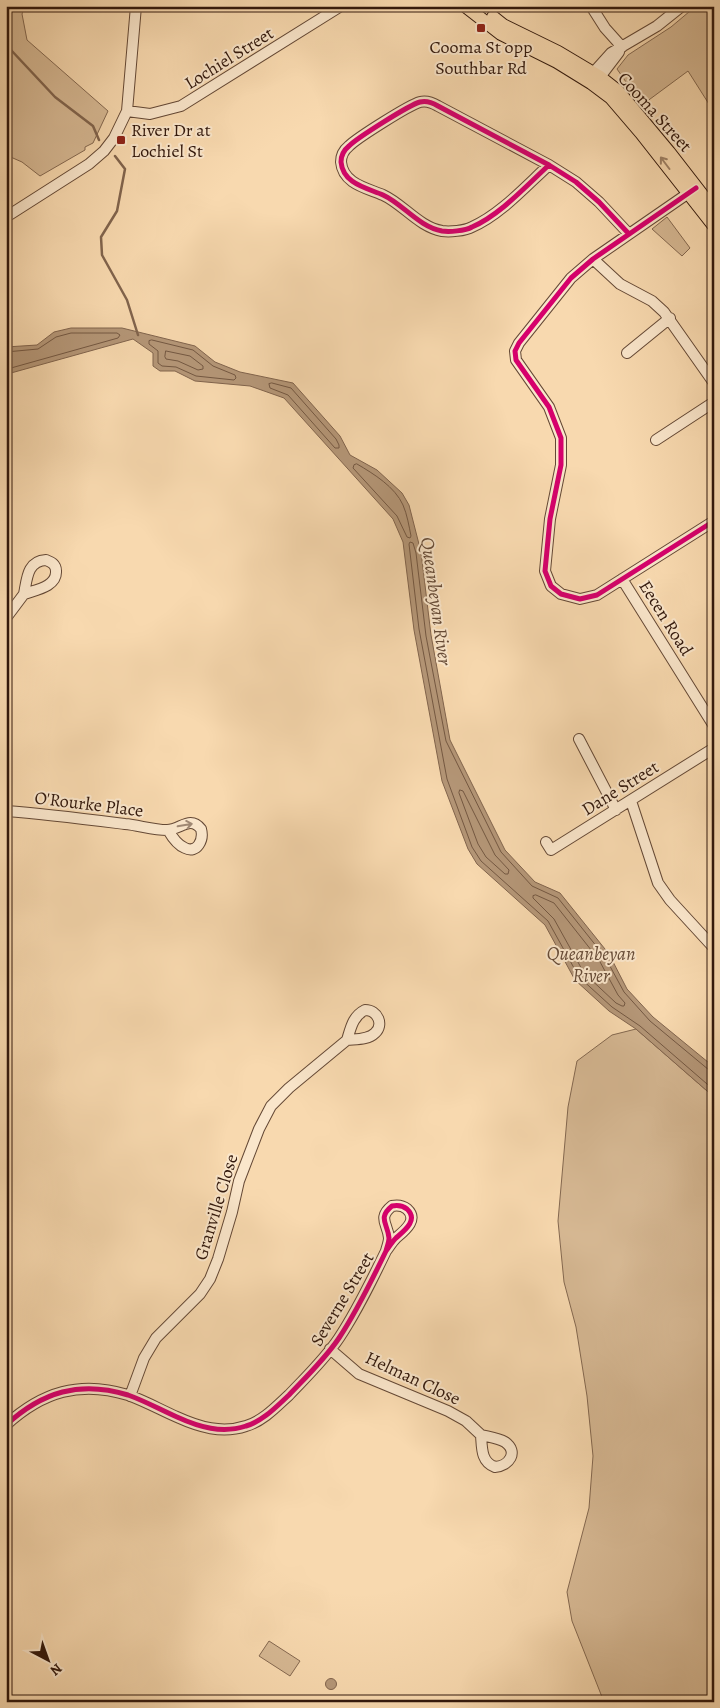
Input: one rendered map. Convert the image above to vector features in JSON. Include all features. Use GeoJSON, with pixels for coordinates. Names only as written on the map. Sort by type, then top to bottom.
{"type":"FeatureCollection","features":[{"type":"Feature","properties":{"kind":"main road","name":"Cooma Street"},"geometry":{"type":"LineString","coordinates":[[465,6],[501,34],[557,62],[595,78]]}},
{"type":"Feature","properties":{"kind":"main road","name":"Cooma Street"},"geometry":{"type":"LineString","coordinates":[[479,6],[503,25],[558,52],[618,92],[669,152],[714,226]]}},
{"type":"Feature","properties":{"kind":"main road","name":"Cooma Street"},"geometry":{"type":"LineString","coordinates":[[692,191],[714,210]]}},
{"type":"Feature","properties":{"kind":"street"},"geometry":{"type":"LineString","coordinates":[[6,217],[63,182],[98,157],[114,138],[126,111],[136,6]]}},
{"type":"Feature","properties":{"kind":"street","name":"Lochiel Street"},"geometry":{"type":"LineString","coordinates":[[126,111],[150,114],[181,106],[341,6]]}},
{"type":"Feature","properties":{"kind":"street"},"geometry":{"type":"LineString","coordinates":[[591,6],[605,28],[622,48]]}},
{"type":"Feature","properties":{"kind":"street"},"geometry":{"type":"LineString","coordinates":[[595,78],[622,48],[661,23],[682,6]]}},
{"type":"Feature","properties":{"kind":"street"},"geometry":{"type":"LineString","coordinates":[[548,165],[493,214],[470,228],[441,231],[414,217],[390,198],[350,181],[345,176],[341,161],[342,155],[351,144],[411,106],[426,101],[548,165],[576,182],[599,202],[629,234]]}},
{"type":"Feature","properties":{"kind":"street"},"geometry":{"type":"LineString","coordinates":[[692,191],[593,259],[570,278],[519,343],[515,351],[516,360],[522,370],[549,406],[561,438],[561,466],[550,519],[545,572],[551,586],[561,594],[580,599],[597,595],[714,521]]}},
{"type":"Feature","properties":{"kind":"street"},"geometry":{"type":"LineString","coordinates":[[593,259],[620,284],[652,301],[670,318],[714,384]]}},
{"type":"Feature","properties":{"kind":"street"},"geometry":{"type":"LineString","coordinates":[[628,353],[670,318]]}},
{"type":"Feature","properties":{"kind":"street"},"geometry":{"type":"LineString","coordinates":[[656,440],[714,402]]}},
{"type":"Feature","properties":{"kind":"street","name":"Eecen Road"},"geometry":{"type":"LineString","coordinates":[[622,579],[714,726]]}},
{"type":"Feature","properties":{"kind":"street"},"geometry":{"type":"LineString","coordinates":[[6,618],[24,594]]}},
{"type":"Feature","properties":{"kind":"street"},"geometry":{"type":"LineString","coordinates":[[579,739],[616,810]]}},
{"type":"Feature","properties":{"kind":"street","name":"Dane Street"},"geometry":{"type":"LineString","coordinates":[[546,842],[552,850],[714,748]]}},
{"type":"Feature","properties":{"kind":"street"},"geometry":{"type":"LineString","coordinates":[[630,801],[658,883],[670,900],[714,948]]}},
{"type":"Feature","properties":{"kind":"street","name":"O'Rourke Place"},"geometry":{"type":"LineString","coordinates":[[6,811],[90,819],[168,830]]}},
{"type":"Feature","properties":{"kind":"street","name":"Granville Close"},"geometry":{"type":"LineString","coordinates":[[130,1396],[144,1358],[156,1338],[200,1294],[210,1279],[232,1212],[239,1181],[259,1129],[271,1106],[289,1088],[347,1040]]}},
{"type":"Feature","properties":{"kind":"street"},"geometry":{"type":"LineString","coordinates":[[392,1206],[401,1206],[409,1211],[411,1218],[408,1227],[404,1231],[394,1232],[385,1224],[384,1215],[392,1206]]}},
{"type":"Feature","properties":{"kind":"street","name":"Severne Street"},"geometry":{"type":"LineString","coordinates":[[385,1224],[389,1238],[386,1251]]}},
{"type":"Feature","properties":{"kind":"street","name":"Severne Street"},"geometry":{"type":"LineString","coordinates":[[6,1425],[23,1410],[39,1400],[64,1391],[88,1388],[102,1389],[130,1396],[208,1429],[227,1430],[247,1426],[262,1419],[274,1409],[330,1349],[357,1308],[386,1251],[404,1231]]}},
{"type":"Feature","properties":{"kind":"street","name":"Helman Close"},"geometry":{"type":"LineString","coordinates":[[330,1349],[359,1374],[448,1411],[466,1420],[481,1435]]}},
{"type":"Feature","properties":{"kind":"shaded area"},"geometry":{"type":"Polygon","coordinates":[[[6,6],[25,6],[22,14],[27,40],[108,111],[93,143],[85,147],[85,150],[40,176],[22,162],[6,155],[6,6]]]}},
{"type":"Feature","properties":{"kind":"shaded area"},"geometry":{"type":"Polygon","coordinates":[[[696,6],[714,6],[714,112],[688,71],[642,105],[617,69],[628,55],[671,27],[696,6]]]}},
{"type":"Feature","properties":{"kind":"shaded area"},"geometry":{"type":"Polygon","coordinates":[[[667,217],[690,248],[682,256],[652,229],[667,217]]]}},
{"type":"Feature","properties":{"kind":"shaded area"},"geometry":{"type":"Polygon","coordinates":[[[636,1029],[714,1097],[714,1702],[604,1702],[572,1621],[567,1592],[589,1508],[593,1456],[587,1396],[576,1327],[564,1282],[558,1221],[568,1107],[577,1061],[612,1035],[636,1029]]]}},
{"type":"Feature","properties":{"kind":"shaded area"},"geometry":{"type":"Polygon","coordinates":[[[269,1641],[300,1661],[290,1676],[259,1656],[269,1641]]]}},
{"type":"Feature","properties":{"kind":"water","name":"Queanbeyan River"},"geometry":{"type":"Polygon","coordinates":[[[71,328],[122,328],[195,346],[215,362],[240,372],[293,383],[340,436],[350,455],[377,470],[402,493],[409,505],[421,552],[431,635],[450,740],[505,850],[535,882],[560,893],[609,954],[627,989],[653,1017],[714,1067],[714,1097],[636,1029],[609,1011],[575,980],[545,925],[477,864],[468,849],[442,781],[414,630],[403,542],[393,519],[284,398],[250,386],[195,381],[175,371],[160,371],[153,366],[153,353],[133,339],[11,373],[6,372],[6,347],[37,345],[54,332],[71,328]]]}},
{"type":"Feature","properties":{"kind":"water"},"geometry":{"type":"Polygon","coordinates":[[[331,1678],[337,1684],[331,1690],[325,1684],[331,1678]]]}},
{"type":"Feature","properties":{"kind":"waterway"},"geometry":{"type":"LineString","coordinates":[[6,30],[11,50],[55,97],[93,126],[99,140]]}},
{"type":"Feature","properties":{"kind":"waterway"},"geometry":{"type":"LineString","coordinates":[[115,156],[125,169],[117,211],[101,237],[102,255],[127,300],[138,335]]}},
{"type":"Feature","properties":{"kind":"cycle path"},"geometry":{"type":"LineString","coordinates":[[549,165],[512,199],[482,222],[461,230],[442,231],[426,225],[390,199],[351,180],[346,175],[341,162],[342,155],[346,149],[362,136],[414,104],[423,101],[430,102],[549,165],[576,182],[599,202],[629,234]]}},
{"type":"Feature","properties":{"kind":"cycle path"},"geometry":{"type":"LineString","coordinates":[[696,188],[593,259],[571,278],[519,343],[515,351],[516,360],[549,407],[561,438],[561,465],[550,519],[545,571],[551,586],[561,594],[580,599],[597,595],[714,521]]}},
{"type":"Feature","properties":{"kind":"cycle path"},"geometry":{"type":"LineString","coordinates":[[6,1425],[34,1404],[62,1392],[78,1389],[94,1389],[128,1395],[185,1421],[211,1428],[228,1429],[252,1424],[269,1413],[289,1395],[334,1346],[358,1306],[386,1251],[411,1221],[410,1213],[407,1209],[398,1205],[392,1206],[385,1214],[384,1221],[389,1238],[386,1251]]}},
{"type":"Feature","properties":{"kind":"place","name":"Cooma St opp Southbar Rd"},"geometry":{"type":"Point","coordinates":[481,28]}},
{"type":"Feature","properties":{"kind":"place","name":"River Dr at Lochiel St"},"geometry":{"type":"Point","coordinates":[121,140]}}]}
